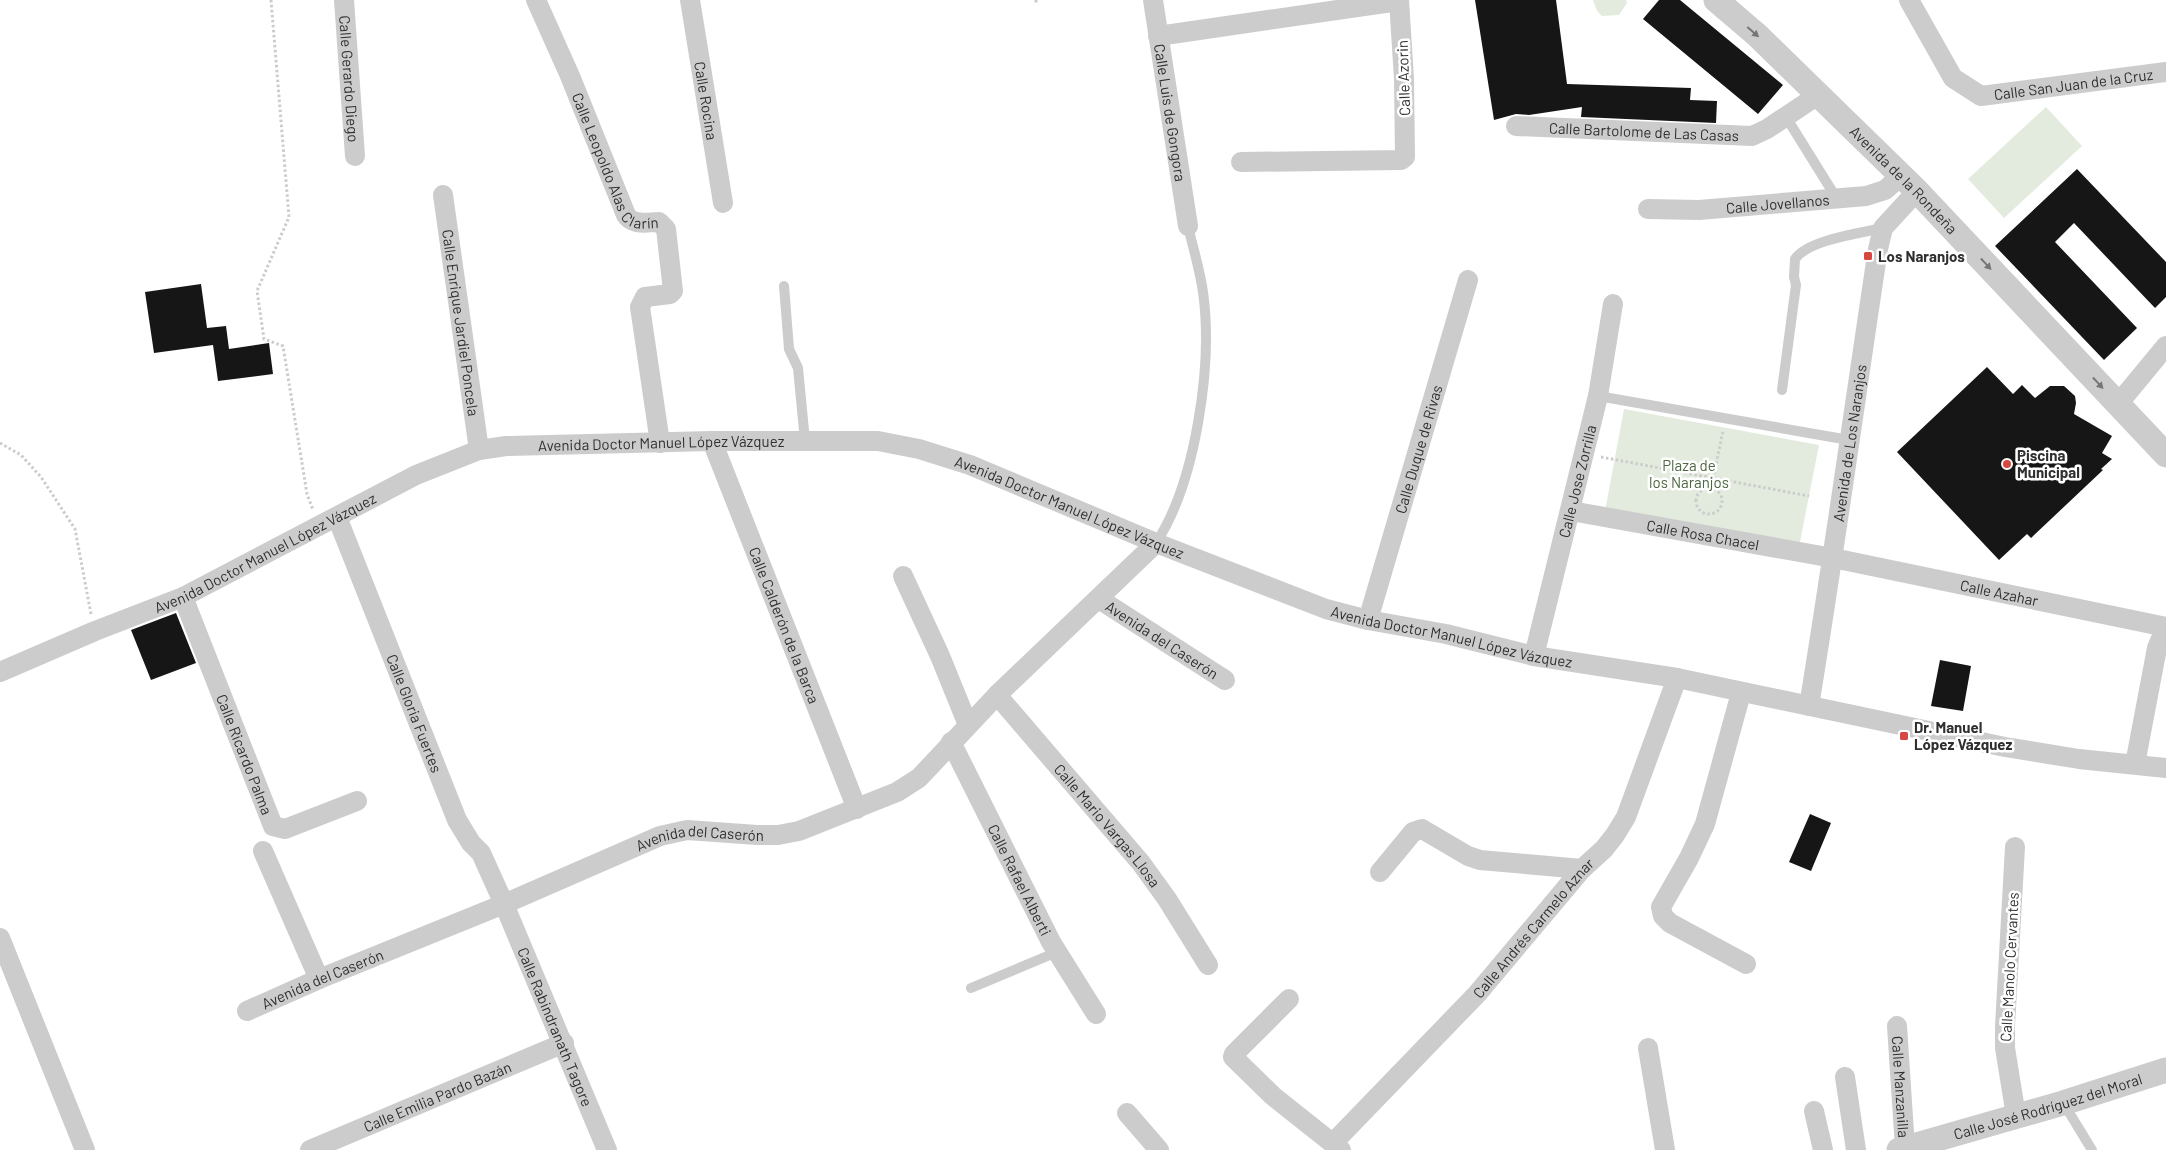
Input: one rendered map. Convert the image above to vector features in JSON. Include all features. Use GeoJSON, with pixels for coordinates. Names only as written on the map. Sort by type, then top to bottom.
{"type":"FeatureCollection","features":[{"type":"Feature","properties":{"kind":"street","name":"Calle Gerardo Diego"},"geometry":{"type":"LineString","coordinates":[[344,0],[355,156]]}},
{"type":"Feature","properties":{"kind":"street","name":"Calle Leopoldo Alas Clarín"},"geometry":{"type":"LineString","coordinates":[[536,0],[570,76],[626,215],[629,220],[635,223],[659,222],[666,229],[673,291],[670,294],[645,297],[640,307],[660,443]]}},
{"type":"Feature","properties":{"kind":"street","name":"Calle Rocina"},"geometry":{"type":"LineString","coordinates":[[690,0],[723,203]]}},
{"type":"Feature","properties":{"kind":"street","name":"Calle Luis de Gongora"},"geometry":{"type":"LineString","coordinates":[[1153,0],[1188,226]]}},
{"type":"Feature","properties":{"kind":"street","name":"Avenida de la Rondeña"},"geometry":{"type":"LineString","coordinates":[[1716,0],[1756,35],[1909,183],[2166,455]]}},
{"type":"Feature","properties":{"kind":"street","name":"Calle San Juan de la Cruz"},"geometry":{"type":"LineString","coordinates":[[1909,0],[1953,78],[1981,96],[2166,72]]}},
{"type":"Feature","properties":{"kind":"street"},"geometry":{"type":"LineString","coordinates":[[1158,36],[1399,1]]}},
{"type":"Feature","properties":{"kind":"street","name":"Calle Azorin"},"geometry":{"type":"LineString","coordinates":[[1241,162],[1397,161],[1404,157],[1404,79],[1399,1]]}},
{"type":"Feature","properties":{"kind":"street","name":"Calle Bartolome de Las Casas"},"geometry":{"type":"LineString","coordinates":[[1516,126],[1752,136],[1786,117],[1818,94]]}},
{"type":"Feature","properties":{"kind":"street","name":"Calle Jovellanos"},"geometry":{"type":"LineString","coordinates":[[1648,209],[1699,210],[1837,199],[1874,195],[1909,183]]}},
{"type":"Feature","properties":{"kind":"street","name":"Avenida de Los Naranjos"},"geometry":{"type":"LineString","coordinates":[[1809,706],[1833,558],[1878,249],[1883,228],[1909,183]]}},
{"type":"Feature","properties":{"kind":"street","name":"Calle Enrique Jardiel Poncela"},"geometry":{"type":"LineString","coordinates":[[443,195],[479,450]]}},
{"type":"Feature","properties":{"kind":"street","name":"Calle Duque de Rivas"},"geometry":{"type":"LineString","coordinates":[[1368,620],[1468,280]]}},
{"type":"Feature","properties":{"kind":"street","name":"Calle Jose Zorrilla"},"geometry":{"type":"LineString","coordinates":[[1534,656],[1598,396],[1613,304]]}},
{"type":"Feature","properties":{"kind":"street"},"geometry":{"type":"LineString","coordinates":[[2118,404],[2166,346]]}},
{"type":"Feature","properties":{"kind":"street","name":"Avenida Doctor Manuel López Vázquez"},"geometry":{"type":"LineString","coordinates":[[0,672],[95,631],[183,597],[416,475],[479,450],[506,446],[712,441],[878,441],[919,449],[970,465],[1156,542],[1326,609],[1368,620],[1446,634],[1534,656],[1677,678],[2005,748],[2079,759],[2166,768]]}},
{"type":"Feature","properties":{"kind":"street","name":"Calle Calderón de la Barca"},"geometry":{"type":"LineString","coordinates":[[712,441],[857,809]]}},
{"type":"Feature","properties":{"kind":"street","name":"Calle Rosa Chacel"},"geometry":{"type":"LineString","coordinates":[[1571,511],[1833,558]]}},
{"type":"Feature","properties":{"kind":"street","name":"Calle Gloria Fuertes"},"geometry":{"type":"LineString","coordinates":[[329,522],[457,820],[471,843],[481,853],[504,904]]}},
{"type":"Feature","properties":{"kind":"street","name":"Avenida del Caserón"},"geometry":{"type":"LineString","coordinates":[[247,1011],[319,979],[504,904],[660,836],[687,830],[778,835],[799,831],[897,792],[919,778],[997,695],[1099,599],[1156,542]]}},
{"type":"Feature","properties":{"kind":"street","name":"Calle Azahar"},"geometry":{"type":"LineString","coordinates":[[1833,558],[2166,627]]}},
{"type":"Feature","properties":{"kind":"street"},"geometry":{"type":"LineString","coordinates":[[903,576],[940,656],[968,724]]}},
{"type":"Feature","properties":{"kind":"street","name":"Calle Ricardo Palma"},"geometry":{"type":"LineString","coordinates":[[183,597],[273,826],[285,829],[357,801]]}},
{"type":"Feature","properties":{"kind":"street","name":"Avenida del Caserón"},"geometry":{"type":"LineString","coordinates":[[1099,599],[1225,680]]}},
{"type":"Feature","properties":{"kind":"street"},"geometry":{"type":"LineString","coordinates":[[2135,764],[2157,648],[2166,627]]}},
{"type":"Feature","properties":{"kind":"street","name":"Calle Andrés Carmelo Aznar"},"geometry":{"type":"LineString","coordinates":[[1289,998],[1233,1057],[1273,1096],[1337,1146],[1477,994],[1582,869],[1615,835],[1626,817],[1677,678]]}},
{"type":"Feature","properties":{"kind":"street"},"geometry":{"type":"LineString","coordinates":[[1741,693],[1705,824],[1689,858],[1661,907],[1663,916],[1670,923],[1746,964]]}},
{"type":"Feature","properties":{"kind":"street","name":"Calle Mario Vargas Llosa"},"geometry":{"type":"LineString","coordinates":[[997,695],[1140,863],[1166,899],[1208,965]]}},
{"type":"Feature","properties":{"kind":"street","name":"Calle Rafael Alberti"},"geometry":{"type":"LineString","coordinates":[[951,742],[1057,952],[1096,1014]]}},
{"type":"Feature","properties":{"kind":"street"},"geometry":{"type":"LineString","coordinates":[[1380,872],[1413,832],[1422,829],[1468,856],[1480,860],[1582,869]]}},
{"type":"Feature","properties":{"kind":"street","name":"Calle Manolo Cervantes"},"geometry":{"type":"LineString","coordinates":[[2015,847],[2005,1026],[2006,1057],[2016,1116]]}},
{"type":"Feature","properties":{"kind":"street"},"geometry":{"type":"LineString","coordinates":[[263,851],[319,979]]}},
{"type":"Feature","properties":{"kind":"street","name":"Calle Rabindranath Tagore"},"geometry":{"type":"LineString","coordinates":[[504,904],[564,1043],[607,1150]]}},
{"type":"Feature","properties":{"kind":"street"},"geometry":{"type":"LineString","coordinates":[[0,938],[85,1150]]}},
{"type":"Feature","properties":{"kind":"street","name":"Calle Manzanilla"},"geometry":{"type":"LineString","coordinates":[[1897,1026],[1902,1149]]}},
{"type":"Feature","properties":{"kind":"street","name":"Calle Emilia Pardo Bazán"},"geometry":{"type":"LineString","coordinates":[[310,1150],[564,1043]]}},
{"type":"Feature","properties":{"kind":"street"},"geometry":{"type":"LineString","coordinates":[[1648,1048],[1665,1150]]}},
{"type":"Feature","properties":{"kind":"street","name":"Calle José Rodríguez del Moral"},"geometry":{"type":"LineString","coordinates":[[1902,1149],[2063,1103],[2166,1070]]}},
{"type":"Feature","properties":{"kind":"street"},"geometry":{"type":"LineString","coordinates":[[1844,1077],[1856,1150]]}},
{"type":"Feature","properties":{"kind":"street"},"geometry":{"type":"LineString","coordinates":[[1814,1111],[1823,1150]]}},
{"type":"Feature","properties":{"kind":"street"},"geometry":{"type":"LineString","coordinates":[[1127,1113],[1159,1150]]}},
{"type":"Feature","properties":{"kind":"lane"},"geometry":{"type":"LineString","coordinates":[[1786,117],[1837,199]]}},
{"type":"Feature","properties":{"kind":"lane"},"geometry":{"type":"LineString","coordinates":[[1156,542],[1167,526],[1186,474],[1203,387],[1206,342],[1203,292],[1188,226]]}},
{"type":"Feature","properties":{"kind":"lane"},"geometry":{"type":"LineString","coordinates":[[1782,390],[1796,286],[1794,276],[1795,259],[1806,249],[1846,236],[1883,228]]}},
{"type":"Feature","properties":{"kind":"lane"},"geometry":{"type":"LineString","coordinates":[[784,286],[789,349],[798,368],[805,441]]}},
{"type":"Feature","properties":{"kind":"lane"},"geometry":{"type":"LineString","coordinates":[[1598,396],[1849,440]]}},
{"type":"Feature","properties":{"kind":"lane"},"geometry":{"type":"LineString","coordinates":[[972,988],[1057,952]]}},
{"type":"Feature","properties":{"kind":"lane"},"geometry":{"type":"LineString","coordinates":[[2063,1103],[2092,1150]]}},
{"type":"Feature","properties":{"kind":"path"},"geometry":{"type":"LineString","coordinates":[[271,0],[289,217],[256,291],[264,339],[283,346],[307,494],[329,522]]}},
{"type":"Feature","properties":{"kind":"path"},"geometry":{"type":"LineString","coordinates":[[1711,488],[1725,418]]}},
{"type":"Feature","properties":{"kind":"path"},"geometry":{"type":"LineString","coordinates":[[0,443],[21,455],[41,477],[75,529],[95,631]]}},
{"type":"Feature","properties":{"kind":"path"},"geometry":{"type":"LineString","coordinates":[[1584,454],[1809,496]]}},
{"type":"Feature","properties":{"kind":"path"},"geometry":{"type":"LineString","coordinates":[[1711,488],[1717,491],[1721,501],[1716,511],[1706,513],[1700,511],[1696,501],[1701,491],[1711,488]]}},
{"type":"Feature","properties":{"kind":"green space"},"geometry":{"type":"Polygon","coordinates":[[[1593,0],[1626,0],[1627,3],[1619,15],[1602,16],[1597,11],[1593,0]]]}},
{"type":"Feature","properties":{"kind":"green space"},"geometry":{"type":"Polygon","coordinates":[[[2046,107],[2082,146],[2004,218],[1968,179],[2046,107]]]}},
{"type":"Feature","properties":{"kind":"green space","name":"Plaza de los Naranjos"},"geometry":{"type":"Polygon","coordinates":[[[1624,409],[1819,445],[1799,547],[1605,511],[1624,409]]]}},
{"type":"Feature","properties":{"kind":"building"},"geometry":{"type":"Polygon","coordinates":[[[1475,0],[1556,0],[1567,84],[1691,88],[1690,100],[1717,101],[1716,123],[1581,117],[1582,107],[1529,115],[1516,114],[1494,120],[1475,0]]]}},
{"type":"Feature","properties":{"kind":"building"},"geometry":{"type":"Polygon","coordinates":[[[1659,0],[1680,0],[1783,85],[1758,114],[1643,19],[1659,0]]]}},
{"type":"Feature","properties":{"kind":"building"},"geometry":{"type":"Polygon","coordinates":[[[2077,169],[2166,262],[2166,297],[2155,308],[2074,223],[2055,242],[2137,328],[2104,360],[1995,246],[2077,169]]]}},
{"type":"Feature","properties":{"kind":"building"},"geometry":{"type":"Polygon","coordinates":[[[201,284],[207,328],[226,326],[229,349],[269,343],[273,374],[218,381],[213,345],[154,353],[145,292],[201,284]]]}},
{"type":"Feature","properties":{"kind":"building","name":"Piscina Municipal"},"geometry":{"type":"Polygon","coordinates":[[[1987,367],[2013,394],[2022,385],[2035,398],[2050,386],[2064,386],[2075,396],[2074,414],[2112,436],[2102,453],[2112,459],[2101,469],[2103,470],[2031,538],[2027,534],[1999,560],[1897,452],[1987,367]]]}},
{"type":"Feature","properties":{"kind":"building"},"geometry":{"type":"Polygon","coordinates":[[[176,613],[196,663],[151,680],[131,630],[176,613]]]}},
{"type":"Feature","properties":{"kind":"building"},"geometry":{"type":"Polygon","coordinates":[[[1940,660],[1971,666],[1963,711],[1931,706],[1940,660]]]}},
{"type":"Feature","properties":{"kind":"building"},"geometry":{"type":"Polygon","coordinates":[[[1810,814],[1831,823],[1811,871],[1789,862],[1810,814]]]}},
{"type":"Feature","properties":{"kind":"place","name":"Los Naranjos"},"geometry":{"type":"Point","coordinates":[1868,256]}},
{"type":"Feature","properties":{"kind":"place","name":"Piscina Municipal"},"geometry":{"type":"Point","coordinates":[2007,464]}},
{"type":"Feature","properties":{"kind":"place","name":"Dr. Manuel López Vázquez"},"geometry":{"type":"Point","coordinates":[1904,736]}}]}
